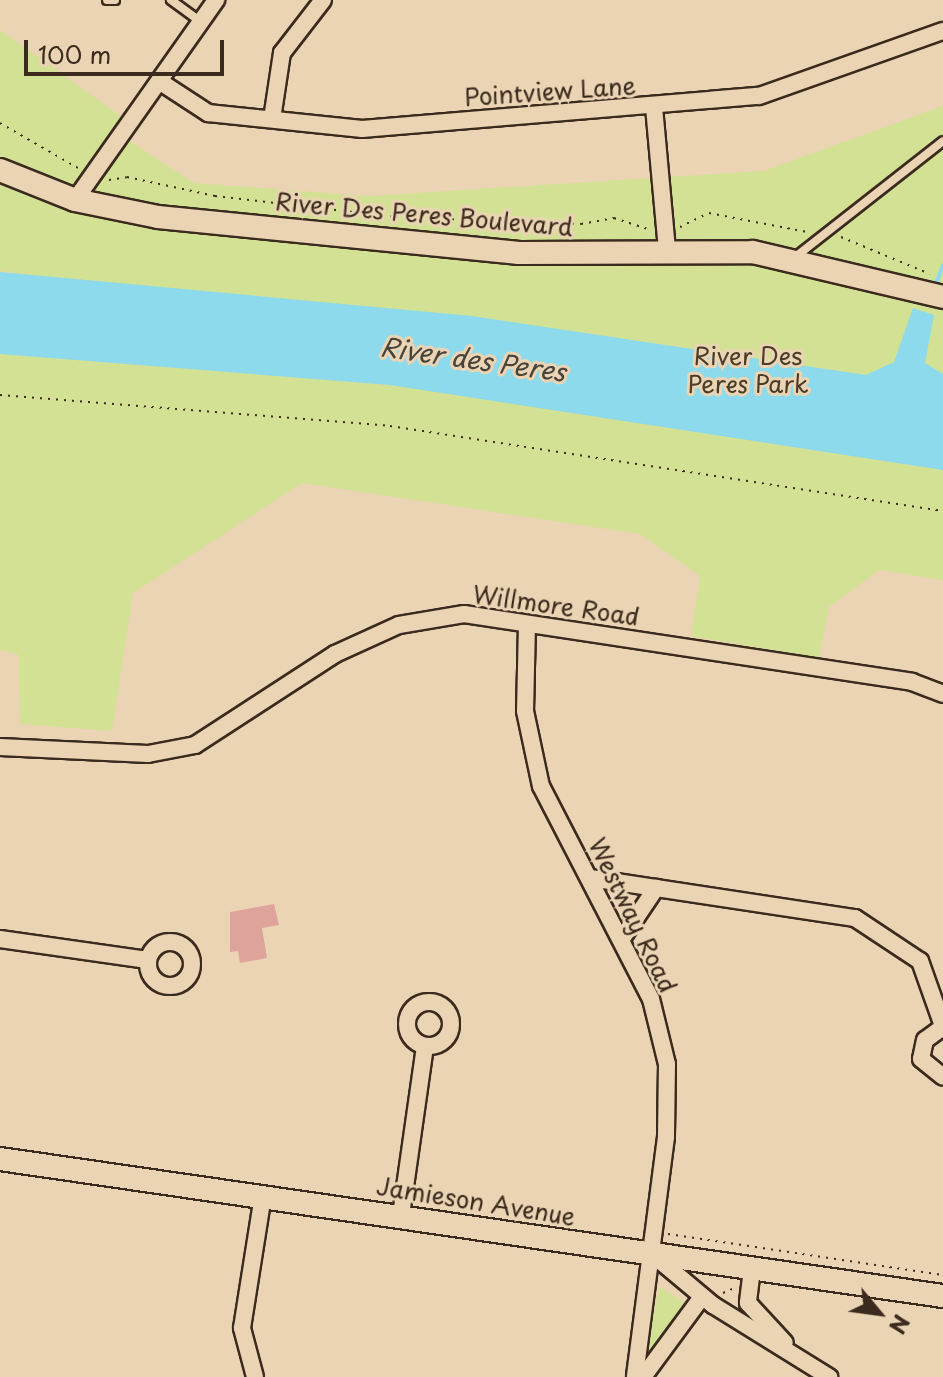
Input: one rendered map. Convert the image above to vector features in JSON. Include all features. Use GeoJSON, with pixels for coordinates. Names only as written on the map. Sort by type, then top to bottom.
{"type":"FeatureCollection","features":[{"type":"Feature","properties":{"kind":"main road","name":"River Des Peres Boulevard"},"geometry":{"type":"LineString","coordinates":[[0,170],[75,200],[158,217],[494,251],[667,250],[793,258],[909,279],[943,297]]}},
{"type":"Feature","properties":{"kind":"main road","name":"Jamieson Avenue"},"geometry":{"type":"LineString","coordinates":[[0,1159],[943,1296]]}},
{"type":"Feature","properties":{"kind":"street"},"geometry":{"type":"LineString","coordinates":[[75,200],[216,0]]}},
{"type":"Feature","properties":{"kind":"street"},"geometry":{"type":"LineString","coordinates":[[272,119],[282,53],[323,0]]}},
{"type":"Feature","properties":{"kind":"street","name":"Pointview Lane"},"geometry":{"type":"LineString","coordinates":[[159,81],[208,113],[362,129],[759,96],[943,31]]}},
{"type":"Feature","properties":{"kind":"street"},"geometry":{"type":"LineString","coordinates":[[654,107],[667,250]]}},
{"type":"Feature","properties":{"kind":"street","name":"Willmore Road"},"geometry":{"type":"LineString","coordinates":[[0,747],[148,754],[195,745],[335,654],[399,625],[464,614],[912,682],[943,694]]}},
{"type":"Feature","properties":{"kind":"street","name":"Westway Road"},"geometry":{"type":"LineString","coordinates":[[527,624],[525,711],[541,786],[651,999],[667,1064],[652,1254],[635,1377]]}},
{"type":"Feature","properties":{"kind":"street"},"geometry":{"type":"LineString","coordinates":[[590,878],[855,918],[920,961],[943,1026],[925,1040],[921,1059],[943,1077]]}},
{"type":"Feature","properties":{"kind":"street"},"geometry":{"type":"LineString","coordinates":[[621,940],[656,888]]}},
{"type":"Feature","properties":{"kind":"street"},"geometry":{"type":"LineString","coordinates":[[0,939],[148,960]]}},
{"type":"Feature","properties":{"kind":"street"},"geometry":{"type":"LineString","coordinates":[[401,1215],[425,1047]]}},
{"type":"Feature","properties":{"kind":"street"},"geometry":{"type":"LineString","coordinates":[[255,1377],[242,1328],[263,1195]]}},
{"type":"Feature","properties":{"kind":"street"},"geometry":{"type":"LineString","coordinates":[[652,1254],[710,1299],[829,1377]]}},
{"type":"Feature","properties":{"kind":"street"},"geometry":{"type":"LineString","coordinates":[[752,1269],[748,1303],[791,1350]]}},
{"type":"Feature","properties":{"kind":"street"},"geometry":{"type":"LineString","coordinates":[[643,1377],[710,1299]]}},
{"type":"Feature","properties":{"kind":"lane"},"geometry":{"type":"LineString","coordinates":[[107,0],[115,0]]}},
{"type":"Feature","properties":{"kind":"lane"},"geometry":{"type":"LineString","coordinates":[[171,0],[201,22]]}},
{"type":"Feature","properties":{"kind":"lane"},"geometry":{"type":"LineString","coordinates":[[793,258],[818,234],[943,141]]}},
{"type":"Feature","properties":{"kind":"path"},"geometry":{"type":"LineString","coordinates":[[0,123],[81,169]]}},
{"type":"Feature","properties":{"kind":"path"},"geometry":{"type":"LineString","coordinates":[[99,180],[127,177],[215,196],[396,217],[581,224],[614,218],[653,230]]}},
{"type":"Feature","properties":{"kind":"path"},"geometry":{"type":"LineString","coordinates":[[675,227],[709,213],[842,237],[909,279],[943,278]]}},
{"type":"Feature","properties":{"kind":"path"},"geometry":{"type":"LineString","coordinates":[[0,395],[390,426],[943,511]]}},
{"type":"Feature","properties":{"kind":"path"},"geometry":{"type":"LineString","coordinates":[[659,1232],[943,1275]]}},
{"type":"Feature","properties":{"kind":"path"},"geometry":{"type":"LineString","coordinates":[[710,1299],[739,1288]]}},
{"type":"Feature","properties":{"kind":"green space","name":"River Des Peres Park"},"geometry":{"type":"Polygon","coordinates":[[[0,30],[122,117],[113,130],[194,183],[370,196],[764,171],[943,106],[943,580],[879,570],[829,607],[819,658],[691,636],[700,576],[640,534],[302,483],[133,593],[112,731],[20,724],[18,654],[0,650],[0,290],[13,272],[0,271],[0,30]]]}},
{"type":"Feature","properties":{"kind":"green space"},"geometry":{"type":"Polygon","coordinates":[[[660,1287],[685,1303],[651,1350],[645,1347],[660,1287]]]}},
{"type":"Feature","properties":{"kind":"water","name":"River des Peres"},"geometry":{"type":"Polygon","coordinates":[[[0,272],[472,316],[866,375],[894,362],[913,308],[934,315],[925,363],[943,374],[943,470],[390,385],[0,354],[0,272]]]}},
{"type":"Feature","properties":{"kind":"building"},"geometry":{"type":"Polygon","coordinates":[[[274,904],[279,925],[262,928],[267,958],[240,963],[238,951],[230,952],[230,912],[274,904]]]}},
{"type":"Feature","properties":{"kind":"waterway"},"geometry":{"type":"LineString","coordinates":[[935,286],[943,265]]}}]}
